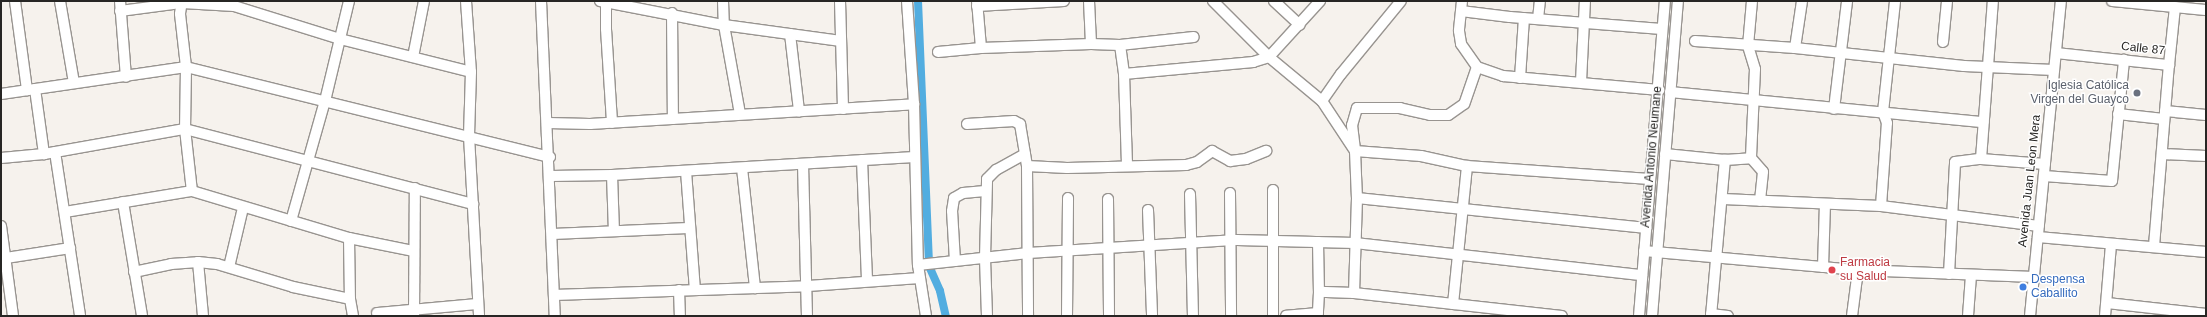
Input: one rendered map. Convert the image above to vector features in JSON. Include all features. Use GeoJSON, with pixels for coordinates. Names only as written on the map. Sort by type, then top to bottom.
{"type":"FeatureCollection","features":[{"type":"Feature","properties":{"kind":"street"},"geometry":{"type":"LineString","coordinates":[[15,1],[44,154]]}},
{"type":"Feature","properties":{"kind":"street"},"geometry":{"type":"LineString","coordinates":[[60,1],[74,83]]}},
{"type":"Feature","properties":{"kind":"street"},"geometry":{"type":"LineString","coordinates":[[291,221],[306,161],[325,101],[349,1]]}},
{"type":"Feature","properties":{"kind":"street"},"geometry":{"type":"LineString","coordinates":[[413,57],[424,1]]}},
{"type":"Feature","properties":{"kind":"street"},"geometry":{"type":"LineString","coordinates":[[466,1],[471,72],[469,136],[479,316]]}},
{"type":"Feature","properties":{"kind":"street"},"geometry":{"type":"LineString","coordinates":[[542,1],[551,176],[555,316]]}},
{"type":"Feature","properties":{"kind":"street"},"geometry":{"type":"LineString","coordinates":[[724,1],[724,25],[740,114]]}},
{"type":"Feature","properties":{"kind":"street"},"geometry":{"type":"LineString","coordinates":[[840,1],[843,109]]}},
{"type":"Feature","properties":{"kind":"street"},"geometry":{"type":"LineString","coordinates":[[907,1],[914,104],[914,157],[918,265],[926,316]]}},
{"type":"Feature","properties":{"kind":"street"},"geometry":{"type":"LineString","coordinates":[[981,48],[977,3],[1064,1]]}},
{"type":"Feature","properties":{"kind":"street"},"geometry":{"type":"LineString","coordinates":[[1090,1],[1091,44]]}},
{"type":"Feature","properties":{"kind":"street"},"geometry":{"type":"LineString","coordinates":[[1213,1],[1269,57],[1322,101],[1355,151]]}},
{"type":"Feature","properties":{"kind":"street"},"geometry":{"type":"LineString","coordinates":[[1274,1],[1300,25]]}},
{"type":"Feature","properties":{"kind":"street"},"geometry":{"type":"LineString","coordinates":[[1124,74],[1253,62],[1269,57],[1300,25],[1320,1]]}},
{"type":"Feature","properties":{"kind":"street"},"geometry":{"type":"LineString","coordinates":[[1322,101],[1341,74],[1401,1]]}},
{"type":"Feature","properties":{"kind":"street"},"geometry":{"type":"LineString","coordinates":[[1538,19],[1540,1]]}},
{"type":"Feature","properties":{"kind":"street"},"geometry":{"type":"LineString","coordinates":[[1581,82],[1585,1]]}},
{"type":"Feature","properties":{"kind":"street","name":"Avenida Antonio Neumane"},"geometry":{"type":"LineString","coordinates":[[1639,316],[1659,90],[1665,1]]}},
{"type":"Feature","properties":{"kind":"street","name":"Avenida Antonio Neumane"},"geometry":{"type":"LineString","coordinates":[[1652,316],[1678,1]]}},
{"type":"Feature","properties":{"kind":"street"},"geometry":{"type":"LineString","coordinates":[[1752,1],[1748,46],[1755,69],[1751,158],[1763,172],[1760,201]]}},
{"type":"Feature","properties":{"kind":"street"},"geometry":{"type":"LineString","coordinates":[[1795,48],[1802,1]]}},
{"type":"Feature","properties":{"kind":"street"},"geometry":{"type":"LineString","coordinates":[[1834,109],[1843,52],[1847,1]]}},
{"type":"Feature","properties":{"kind":"street"},"geometry":{"type":"LineString","coordinates":[[1881,206],[1887,123],[1883,112],[1887,57],[1895,1]]}},
{"type":"Feature","properties":{"kind":"street"},"geometry":{"type":"LineString","coordinates":[[1943,42],[1947,1]]}},
{"type":"Feature","properties":{"kind":"street"},"geometry":{"type":"LineString","coordinates":[[1981,159],[1993,1]]}},
{"type":"Feature","properties":{"kind":"street","name":"Avenida Juan Leon Mera"},"geometry":{"type":"LineString","coordinates":[[2030,316],[2061,1]]}},
{"type":"Feature","properties":{"kind":"street"},"geometry":{"type":"LineString","coordinates":[[2112,1],[2206,10]]}},
{"type":"Feature","properties":{"kind":"street"},"geometry":{"type":"LineString","coordinates":[[126,77],[120,6],[182,2],[234,6],[340,39],[471,72]]}},
{"type":"Feature","properties":{"kind":"street"},"geometry":{"type":"LineString","coordinates":[[182,2],[180,14],[186,67],[185,129],[192,191]]}},
{"type":"Feature","properties":{"kind":"street"},"geometry":{"type":"LineString","coordinates":[[612,122],[603,2],[672,13],[724,25],[841,41]]}},
{"type":"Feature","properties":{"kind":"street"},"geometry":{"type":"LineString","coordinates":[[1659,90],[1503,76],[1477,67],[1461,44],[1462,6],[1524,18],[1662,29]]}},
{"type":"Feature","properties":{"kind":"street","name":"Calle 87"},"geometry":{"type":"LineString","coordinates":[[2056,53],[2169,66],[2176,7]]}},
{"type":"Feature","properties":{"kind":"street"},"geometry":{"type":"LineString","coordinates":[[672,13],[673,118]]}},
{"type":"Feature","properties":{"kind":"street"},"geometry":{"type":"LineString","coordinates":[[1520,78],[1524,18]]}},
{"type":"Feature","properties":{"kind":"street"},"geometry":{"type":"LineString","coordinates":[[790,34],[799,112]]}},
{"type":"Feature","properties":{"kind":"street"},"geometry":{"type":"LineString","coordinates":[[938,52],[981,48],[1091,44],[1120,45],[1194,37]]}},
{"type":"Feature","properties":{"kind":"street"},"geometry":{"type":"LineString","coordinates":[[1695,41],[1843,52],[1989,67],[2054,70]]}},
{"type":"Feature","properties":{"kind":"street"},"geometry":{"type":"LineString","coordinates":[[1120,45],[1124,74],[1128,166]]}},
{"type":"Feature","properties":{"kind":"street"},"geometry":{"type":"LineString","coordinates":[[2044,176],[2110,182],[2124,60]]}},
{"type":"Feature","properties":{"kind":"street"},"geometry":{"type":"LineString","coordinates":[[2154,246],[2169,66]]}},
{"type":"Feature","properties":{"kind":"street"},"geometry":{"type":"LineString","coordinates":[[1,94],[126,77],[186,67],[550,157]]}},
{"type":"Feature","properties":{"kind":"street"},"geometry":{"type":"LineString","coordinates":[[1354,293],[1357,198],[1355,151],[1352,125],[1357,108],[1400,108],[1430,115],[1448,115],[1464,104],[1477,67]]}},
{"type":"Feature","properties":{"kind":"street"},"geometry":{"type":"LineString","coordinates":[[1670,92],[1754,102],[1883,112],[1984,122]]}},
{"type":"Feature","properties":{"kind":"street"},"geometry":{"type":"LineString","coordinates":[[548,123],[612,122],[914,104]]}},
{"type":"Feature","properties":{"kind":"street"},"geometry":{"type":"LineString","coordinates":[[2118,114],[2206,115]]}},
{"type":"Feature","properties":{"kind":"street"},"geometry":{"type":"LineString","coordinates":[[967,124],[1014,121],[1020,124],[1027,166],[1028,316]]}},
{"type":"Feature","properties":{"kind":"street"},"geometry":{"type":"LineString","coordinates":[[1,158],[44,154],[185,129],[473,204]]}},
{"type":"Feature","properties":{"kind":"street"},"geometry":{"type":"LineString","coordinates":[[1027,166],[1186,165],[1197,162],[1212,151],[1230,161],[1246,159],[1266,151]]}},
{"type":"Feature","properties":{"kind":"street"},"geometry":{"type":"LineString","coordinates":[[1355,151],[1420,156],[1467,166],[1650,180]]}},
{"type":"Feature","properties":{"kind":"street"},"geometry":{"type":"LineString","coordinates":[[56,152],[80,316]]}},
{"type":"Feature","properties":{"kind":"street"},"geometry":{"type":"LineString","coordinates":[[987,316],[984,258],[985,191],[987,179],[996,170],[1025,154]]}},
{"type":"Feature","properties":{"kind":"street"},"geometry":{"type":"LineString","coordinates":[[1665,154],[1724,160],[1751,158]]}},
{"type":"Feature","properties":{"kind":"street"},"geometry":{"type":"LineString","coordinates":[[2162,154],[2206,156]]}},
{"type":"Feature","properties":{"kind":"street"},"geometry":{"type":"LineString","coordinates":[[551,176],[612,175],[914,157]]}},
{"type":"Feature","properties":{"kind":"street"},"geometry":{"type":"LineString","coordinates":[[1949,274],[1955,162],[1981,159],[2045,164]]}},
{"type":"Feature","properties":{"kind":"street"},"geometry":{"type":"LineString","coordinates":[[862,160],[867,280]]}},
{"type":"Feature","properties":{"kind":"street"},"geometry":{"type":"LineString","coordinates":[[1724,160],[1723,199],[1711,315],[1728,316]]}},
{"type":"Feature","properties":{"kind":"street"},"geometry":{"type":"LineString","coordinates":[[803,164],[808,286],[807,316]]}},
{"type":"Feature","properties":{"kind":"street"},"geometry":{"type":"LineString","coordinates":[[1453,304],[1467,166]]}},
{"type":"Feature","properties":{"kind":"street"},"geometry":{"type":"LineString","coordinates":[[742,168],[755,288]]}},
{"type":"Feature","properties":{"kind":"street"},"geometry":{"type":"LineString","coordinates":[[686,171],[689,228],[695,290]]}},
{"type":"Feature","properties":{"kind":"street"},"geometry":{"type":"LineString","coordinates":[[612,175],[614,231]]}},
{"type":"Feature","properties":{"kind":"street"},"geometry":{"type":"LineString","coordinates":[[414,313],[413,251],[415,188]]}},
{"type":"Feature","properties":{"kind":"street"},"geometry":{"type":"LineString","coordinates":[[1273,190],[1272,242],[1274,316]]}},
{"type":"Feature","properties":{"kind":"street"},"geometry":{"type":"LineString","coordinates":[[64,212],[192,191],[243,208],[349,238],[413,251]]}},
{"type":"Feature","properties":{"kind":"street"},"geometry":{"type":"LineString","coordinates":[[955,261],[952,211],[954,198],[963,193],[985,191]]}},
{"type":"Feature","properties":{"kind":"street"},"geometry":{"type":"LineString","coordinates":[[1230,193],[1231,316]]}},
{"type":"Feature","properties":{"kind":"street"},"geometry":{"type":"LineString","coordinates":[[1190,194],[1190,244],[1193,316]]}},
{"type":"Feature","properties":{"kind":"street"},"geometry":{"type":"LineString","coordinates":[[1067,316],[1066,252],[1068,198]]}},
{"type":"Feature","properties":{"kind":"street"},"geometry":{"type":"LineString","coordinates":[[1357,198],[1646,228]]}},
{"type":"Feature","properties":{"kind":"street"},"geometry":{"type":"LineString","coordinates":[[1108,199],[1107,249],[1109,316]]}},
{"type":"Feature","properties":{"kind":"street"},"geometry":{"type":"LineString","coordinates":[[1723,199],[1881,206],[1952,213],[2009,223],[2039,226]]}},
{"type":"Feature","properties":{"kind":"street"},"geometry":{"type":"LineString","coordinates":[[123,202],[142,316]]}},
{"type":"Feature","properties":{"kind":"street"},"geometry":{"type":"LineString","coordinates":[[1823,267],[1825,204]]}},
{"type":"Feature","properties":{"kind":"street"},"geometry":{"type":"LineString","coordinates":[[229,266],[243,208]]}},
{"type":"Feature","properties":{"kind":"street"},"geometry":{"type":"LineString","coordinates":[[1148,210],[1148,247],[1152,316]]}},
{"type":"Feature","properties":{"kind":"street"},"geometry":{"type":"LineString","coordinates":[[1,226],[13,316]]}},
{"type":"Feature","properties":{"kind":"street"},"geometry":{"type":"LineString","coordinates":[[552,234],[689,228]]}},
{"type":"Feature","properties":{"kind":"street"},"geometry":{"type":"LineString","coordinates":[[2038,237],[2111,244],[2154,246],[2206,252]]}},
{"type":"Feature","properties":{"kind":"street"},"geometry":{"type":"LineString","coordinates":[[349,238],[350,299],[353,316]]}},
{"type":"Feature","properties":{"kind":"street"},"geometry":{"type":"LineString","coordinates":[[918,265],[1028,254],[1231,241],[1318,242],[1355,243],[1642,274]]}},
{"type":"Feature","properties":{"kind":"street"},"geometry":{"type":"LineString","coordinates":[[1286,316],[1318,315],[1318,242]]}},
{"type":"Feature","properties":{"kind":"street"},"geometry":{"type":"LineString","coordinates":[[2105,316],[2111,244]]}},
{"type":"Feature","properties":{"kind":"street"},"geometry":{"type":"LineString","coordinates":[[6,258],[70,248]]}},
{"type":"Feature","properties":{"kind":"street"},"geometry":{"type":"LineString","coordinates":[[1644,251],[1716,259],[1858,270],[2034,278]]}},
{"type":"Feature","properties":{"kind":"street"},"geometry":{"type":"LineString","coordinates":[[134,272],[160,265],[198,262],[229,266],[293,287],[350,299]]}},
{"type":"Feature","properties":{"kind":"street"},"geometry":{"type":"LineString","coordinates":[[198,262],[204,316]]}},
{"type":"Feature","properties":{"kind":"street"},"geometry":{"type":"LineString","coordinates":[[1852,316],[1858,270]]}},
{"type":"Feature","properties":{"kind":"street"},"geometry":{"type":"LineString","coordinates":[[1968,316],[1971,275]]}},
{"type":"Feature","properties":{"kind":"street"},"geometry":{"type":"LineString","coordinates":[[554,295],[808,286],[867,280],[920,278]]}},
{"type":"Feature","properties":{"kind":"street"},"geometry":{"type":"LineString","coordinates":[[679,290],[680,316]]}},
{"type":"Feature","properties":{"kind":"street"},"geometry":{"type":"LineString","coordinates":[[1319,292],[1354,293],[1453,304],[1513,313],[1562,316]]}},
{"type":"Feature","properties":{"kind":"street"},"geometry":{"type":"LineString","coordinates":[[2107,303],[2206,314]]}},
{"type":"Feature","properties":{"kind":"street"},"geometry":{"type":"LineString","coordinates":[[377,313],[414,313],[478,304]]}},
{"type":"Feature","properties":{"kind":"waterway"},"geometry":{"type":"LineString","coordinates":[[918,1],[929,259]]}},
{"type":"Feature","properties":{"kind":"waterway"},"geometry":{"type":"LineString","coordinates":[[929,266],[940,291],[946,316]]}},
{"type":"Feature","properties":{"kind":"place","name":"Iglesia Católica Virgen del Guayco"},"geometry":{"type":"Point","coordinates":[2137,93]}},
{"type":"Feature","properties":{"kind":"place","name":"Farmacia su Salud"},"geometry":{"type":"Point","coordinates":[1832,270]}},
{"type":"Feature","properties":{"kind":"place","name":"Despensa Caballito"},"geometry":{"type":"Point","coordinates":[2023,287]}}]}
